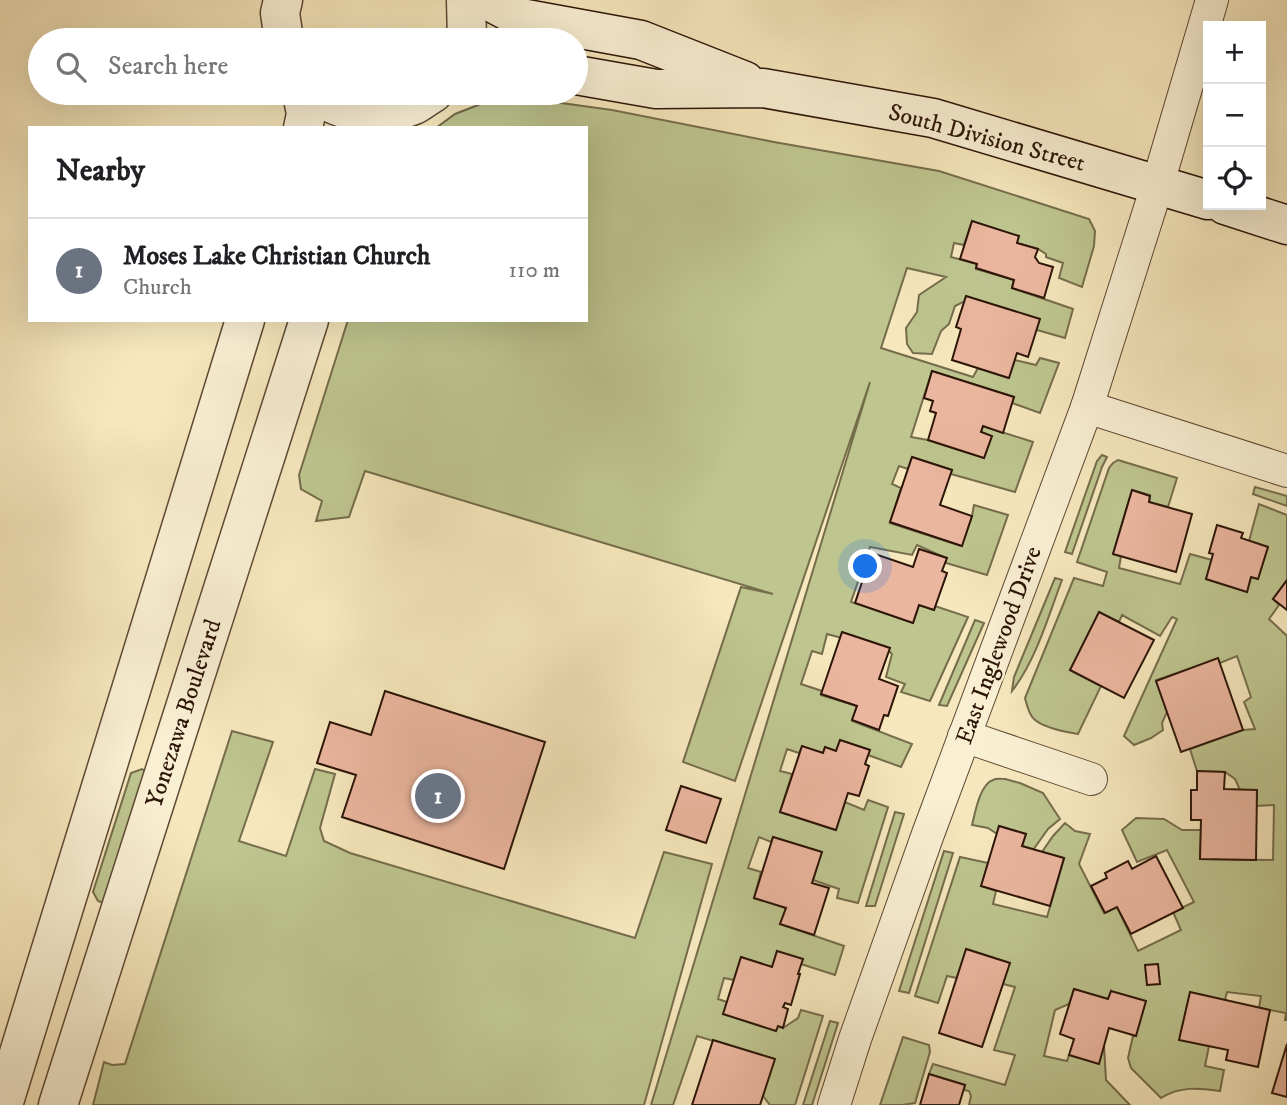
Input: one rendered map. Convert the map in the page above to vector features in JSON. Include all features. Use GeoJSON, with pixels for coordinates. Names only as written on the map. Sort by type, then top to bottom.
{"type":"FeatureCollection","features":[{"type":"Feature","properties":{"kind":"street"},"geometry":{"type":"LineString","coordinates":[[466,0],[467,28]]}},
{"type":"Feature","properties":{"kind":"street","name":"South Division Street"},"geometry":{"type":"LineString","coordinates":[[487,0],[521,18],[576,28]]}},
{"type":"Feature","properties":{"kind":"street","name":"East Inglewood Drive"},"geometry":{"type":"LineString","coordinates":[[834,1105],[855,1039],[964,736],[1087,407],[1158,183],[1212,0]]}},
{"type":"Feature","properties":{"kind":"street","name":"South Division Street"},"geometry":{"type":"LineString","coordinates":[[588,30],[641,40],[763,88]]}},
{"type":"Feature","properties":{"kind":"street","name":"South Division Street"},"geometry":{"type":"LineString","coordinates":[[588,77],[656,89],[763,88],[933,118],[1203,198]]}},
{"type":"Feature","properties":{"kind":"street"},"geometry":{"type":"LineString","coordinates":[[303,126],[304,105]]}},
{"type":"Feature","properties":{"kind":"street"},"geometry":{"type":"LineString","coordinates":[[338,105],[349,110],[381,113],[411,109]]}},
{"type":"Feature","properties":{"kind":"street"},"geometry":{"type":"LineString","coordinates":[[1240,210],[1287,225]]}},
{"type":"Feature","properties":{"kind":"street"},"geometry":{"type":"LineString","coordinates":[[3,1105],[244,322]]}},
{"type":"Feature","properties":{"kind":"street","name":"Yonezawa Boulevard"},"geometry":{"type":"LineString","coordinates":[[58,1105],[308,322]]}},
{"type":"Feature","properties":{"kind":"street"},"geometry":{"type":"LineString","coordinates":[[1087,407],[1287,471]]}},
{"type":"Feature","properties":{"kind":"street"},"geometry":{"type":"LineString","coordinates":[[964,736],[1091,779]]}},
{"type":"Feature","properties":{"kind":"green space"},"geometry":{"type":"Polygon","coordinates":[[[478,105],[576,105],[612,110],[939,171],[1089,219],[1095,231],[1094,246],[1082,287],[1059,278],[1063,263],[1046,257],[1046,254],[1038,249],[1017,243],[972,221],[964,245],[954,243],[951,257],[977,264],[976,269],[1014,280],[1012,288],[1073,309],[1065,338],[1037,330],[965,301],[955,306],[949,324],[941,331],[932,354],[913,353],[907,344],[906,328],[917,312],[919,295],[946,277],[907,268],[881,348],[973,377],[978,368],[1008,378],[1015,360],[1036,365],[1040,358],[1059,363],[1040,413],[1012,403],[1014,397],[932,371],[911,437],[984,458],[991,436],[981,432],[983,426],[1033,442],[1015,492],[951,474],[952,470],[912,457],[908,469],[899,466],[892,484],[901,488],[890,523],[961,546],[974,505],[1008,515],[987,575],[946,563],[946,558],[917,545],[912,555],[870,547],[851,602],[913,623],[919,605],[934,610],[935,606],[968,617],[930,701],[901,692],[905,684],[886,677],[892,654],[889,651],[827,634],[822,654],[812,651],[801,684],[822,691],[821,695],[857,706],[852,721],[912,744],[901,767],[868,755],[869,750],[840,740],[836,751],[825,747],[823,753],[802,747],[799,753],[787,749],[780,771],[792,774],[780,812],[835,830],[845,802],[864,810],[868,800],[888,807],[858,903],[837,898],[839,889],[813,880],[821,852],[773,837],[771,842],[759,837],[748,868],[761,872],[754,898],[786,908],[780,924],[844,946],[835,975],[801,964],[777,951],[772,967],[741,957],[734,980],[724,978],[718,999],[727,1002],[724,1014],[776,1031],[778,1026],[783,1028],[798,1018],[801,1010],[823,1016],[795,1105],[770,1105],[763,1096],[774,1059],[697,1036],[673,1105],[651,1105],[870,382],[735,781],[683,762],[741,587],[773,594],[365,471],[349,517],[316,521],[322,501],[301,489],[299,475],[347,322],[588,322],[588,126],[439,126],[455,114],[478,105]]]}},
{"type":"Feature","properties":{"kind":"green space"},"geometry":{"type":"Polygon","coordinates":[[[1102,455],[1107,457],[1072,554],[1065,552],[1097,461],[1102,455]]]}},
{"type":"Feature","properties":{"kind":"green space"},"geometry":{"type":"Polygon","coordinates":[[[1118,460],[1177,478],[1168,507],[1149,502],[1150,495],[1132,490],[1113,554],[1121,556],[1119,568],[1180,584],[1190,554],[1212,560],[1206,579],[1247,592],[1251,577],[1258,579],[1268,547],[1249,541],[1259,504],[1287,515],[1287,580],[1273,599],[1279,605],[1269,619],[1287,636],[1287,1020],[1286,1013],[1259,1008],[1261,996],[1227,992],[1225,1000],[1180,1040],[1209,1046],[1205,1066],[1224,1070],[1220,1091],[1182,1090],[1161,1098],[1131,1068],[1128,1058],[1133,1036],[1136,1036],[1111,991],[1108,999],[1074,989],[1069,1004],[1055,1010],[1044,1056],[1067,1061],[1069,1055],[1104,1045],[1106,1080],[1130,1105],[969,1105],[971,1096],[969,1091],[964,1090],[965,1085],[929,1074],[933,1064],[1005,1085],[1015,1055],[994,1050],[1015,987],[1003,984],[1009,963],[967,949],[957,978],[947,976],[938,1003],[915,996],[960,857],[988,863],[982,886],[996,891],[993,904],[1047,917],[1064,859],[1042,852],[1065,823],[1075,831],[1090,834],[1079,864],[1104,913],[1117,907],[1138,951],[1181,930],[1173,912],[1194,902],[1167,850],[1137,862],[1122,830],[1136,818],[1164,819],[1182,830],[1201,830],[1200,859],[1273,860],[1274,805],[1257,806],[1240,790],[1235,779],[1225,772],[1197,771],[1190,749],[1243,730],[1255,729],[1244,702],[1251,697],[1237,656],[1220,663],[1218,659],[1156,680],[1167,712],[1162,723],[1163,730],[1134,745],[1124,736],[1177,619],[1172,617],[1160,636],[1122,615],[1119,622],[1099,612],[1070,670],[1101,686],[1078,734],[1043,724],[1034,719],[1028,709],[1025,698],[1074,578],[1103,586],[1107,572],[1077,562],[1109,468],[1118,460]]]}},
{"type":"Feature","properties":{"kind":"green space"},"geometry":{"type":"Polygon","coordinates":[[[1255,487],[1287,496],[1287,506],[1253,494],[1255,487]]]}},
{"type":"Feature","properties":{"kind":"green space"},"geometry":{"type":"Polygon","coordinates":[[[1055,578],[1062,580],[1035,652],[1012,691],[1014,677],[1055,578]]]}},
{"type":"Feature","properties":{"kind":"green space"},"geometry":{"type":"Polygon","coordinates":[[[975,620],[984,623],[947,706],[939,705],[975,620]]]}},
{"type":"Feature","properties":{"kind":"green space"},"geometry":{"type":"Polygon","coordinates":[[[232,731],[273,742],[239,841],[286,856],[315,769],[335,774],[320,828],[324,841],[350,853],[635,938],[664,852],[712,864],[644,1105],[93,1105],[104,1062],[112,1065],[125,1064],[232,731]]]}},
{"type":"Feature","properties":{"kind":"green space"},"geometry":{"type":"Polygon","coordinates":[[[142,769],[148,773],[106,904],[98,901],[93,892],[131,773],[142,769]]]}},
{"type":"Feature","properties":{"kind":"green space"},"geometry":{"type":"Polygon","coordinates":[[[995,779],[1005,779],[1043,793],[1060,819],[1048,829],[1033,850],[1022,846],[1026,834],[999,826],[997,834],[988,828],[972,825],[985,787],[995,779]]]}},
{"type":"Feature","properties":{"kind":"green space"},"geometry":{"type":"Polygon","coordinates":[[[895,812],[904,814],[875,906],[866,906],[895,812]]]}},
{"type":"Feature","properties":{"kind":"green space"},"geometry":{"type":"Polygon","coordinates":[[[944,851],[953,853],[909,993],[899,991],[944,851]]]}},
{"type":"Feature","properties":{"kind":"green space"},"geometry":{"type":"Polygon","coordinates":[[[830,1021],[838,1023],[812,1105],[803,1105],[830,1021]]]}},
{"type":"Feature","properties":{"kind":"green space"},"geometry":{"type":"Polygon","coordinates":[[[903,1037],[929,1045],[930,1052],[915,1103],[880,1105],[903,1037]]]}},
{"type":"Feature","properties":{"kind":"building"},"geometry":{"type":"Polygon","coordinates":[[[972,221],[1019,236],[1017,243],[1038,249],[1035,257],[1039,263],[1053,267],[1044,298],[1012,288],[1014,280],[976,268],[977,264],[960,259],[972,221]]]}},
{"type":"Feature","properties":{"kind":"building"},"geometry":{"type":"Polygon","coordinates":[[[966,296],[1040,319],[1028,357],[1017,353],[1009,378],[952,360],[961,329],[956,327],[966,296]]]}},
{"type":"Feature","properties":{"kind":"building"},"geometry":{"type":"Polygon","coordinates":[[[932,371],[1014,397],[1003,433],[983,426],[981,432],[992,436],[984,458],[928,440],[936,413],[930,411],[933,401],[924,398],[932,371]]]}},
{"type":"Feature","properties":{"kind":"building"},"geometry":{"type":"Polygon","coordinates":[[[912,457],[952,470],[940,505],[972,516],[962,546],[890,522],[912,457]]]}},
{"type":"Feature","properties":{"kind":"building"},"geometry":{"type":"Polygon","coordinates":[[[1132,490],[1150,496],[1149,502],[1192,514],[1176,572],[1113,554],[1132,490]]]}},
{"type":"Feature","properties":{"kind":"building"},"geometry":{"type":"Polygon","coordinates":[[[1217,525],[1243,533],[1241,538],[1268,547],[1258,579],[1251,577],[1247,592],[1206,579],[1213,554],[1209,553],[1217,525]]]}},
{"type":"Feature","properties":{"kind":"building"},"geometry":{"type":"Polygon","coordinates":[[[919,549],[947,558],[942,571],[947,573],[934,610],[919,605],[913,623],[855,603],[872,553],[913,567],[919,549]]]}},
{"type":"Feature","properties":{"kind":"building"},"geometry":{"type":"Polygon","coordinates":[[[1287,580],[1287,610],[1273,599],[1287,580]]]}},
{"type":"Feature","properties":{"kind":"building"},"geometry":{"type":"Polygon","coordinates":[[[1099,612],[1154,640],[1124,698],[1070,670],[1099,612]]]}},
{"type":"Feature","properties":{"kind":"building"},"geometry":{"type":"Polygon","coordinates":[[[842,632],[890,648],[879,679],[898,686],[888,716],[884,715],[879,730],[852,720],[857,706],[821,694],[842,632]]]}},
{"type":"Feature","properties":{"kind":"building"},"geometry":{"type":"Polygon","coordinates":[[[1218,658],[1243,730],[1181,752],[1156,681],[1218,658]]]}},
{"type":"Feature","properties":{"kind":"building"},"geometry":{"type":"Polygon","coordinates":[[[385,691],[545,742],[504,869],[342,817],[356,775],[317,763],[330,722],[371,735],[385,691]]]}},
{"type":"Feature","properties":{"kind":"building"},"geometry":{"type":"Polygon","coordinates":[[[840,740],[870,750],[865,764],[869,766],[859,796],[848,793],[836,830],[780,812],[802,746],[823,753],[825,747],[836,751],[840,740]]]}},
{"type":"Feature","properties":{"kind":"building"},"geometry":{"type":"Polygon","coordinates":[[[1197,771],[1225,772],[1224,789],[1257,790],[1256,860],[1200,859],[1201,820],[1191,820],[1191,790],[1197,790],[1197,771]]]}},
{"type":"Feature","properties":{"kind":"building"},"geometry":{"type":"Polygon","coordinates":[[[681,786],[721,799],[706,843],[666,830],[681,786]]]}},
{"type":"Feature","properties":{"kind":"building"},"geometry":{"type":"Polygon","coordinates":[[[999,826],[1026,834],[1022,846],[1064,858],[1050,906],[981,886],[999,826]]]}},
{"type":"Feature","properties":{"kind":"building"},"geometry":{"type":"Polygon","coordinates":[[[773,837],[822,852],[812,883],[829,888],[814,935],[780,924],[786,908],[754,898],[773,837]]]}},
{"type":"Feature","properties":{"kind":"building"},"geometry":{"type":"Polygon","coordinates":[[[1156,856],[1183,908],[1131,934],[1117,907],[1105,913],[1091,886],[1107,878],[1105,873],[1128,861],[1132,869],[1156,856]]]}},
{"type":"Feature","properties":{"kind":"building"},"geometry":{"type":"Polygon","coordinates":[[[966,949],[1010,963],[982,1047],[939,1033],[966,949]]]}},
{"type":"Feature","properties":{"kind":"building"},"geometry":{"type":"Polygon","coordinates":[[[777,951],[803,959],[791,1005],[785,1003],[783,1007],[788,1009],[783,1028],[778,1026],[776,1031],[723,1014],[741,957],[772,967],[777,951]]]}},
{"type":"Feature","properties":{"kind":"building"},"geometry":{"type":"Polygon","coordinates":[[[1158,964],[1160,984],[1147,985],[1145,965],[1158,964]]]}},
{"type":"Feature","properties":{"kind":"building"},"geometry":{"type":"Polygon","coordinates":[[[1074,989],[1108,999],[1111,991],[1146,1001],[1136,1036],[1109,1028],[1099,1064],[1069,1055],[1074,1039],[1060,1034],[1074,989]]]}},
{"type":"Feature","properties":{"kind":"building"},"geometry":{"type":"Polygon","coordinates":[[[1190,992],[1270,1010],[1258,1067],[1226,1060],[1228,1050],[1179,1040],[1190,992]]]}},
{"type":"Feature","properties":{"kind":"building"},"geometry":{"type":"Polygon","coordinates":[[[713,1040],[775,1059],[760,1105],[692,1105],[713,1040]]]}},
{"type":"Feature","properties":{"kind":"building"},"geometry":{"type":"Polygon","coordinates":[[[1287,1044],[1287,1097],[1272,1093],[1287,1044]]]}},
{"type":"Feature","properties":{"kind":"building"},"geometry":{"type":"Polygon","coordinates":[[[929,1074],[965,1085],[959,1105],[920,1105],[929,1074]]]}},
{"type":"Feature","properties":{"kind":"place","name":"Moses Lake Christian Church"},"geometry":{"type":"Point","coordinates":[438,796]}}]}
